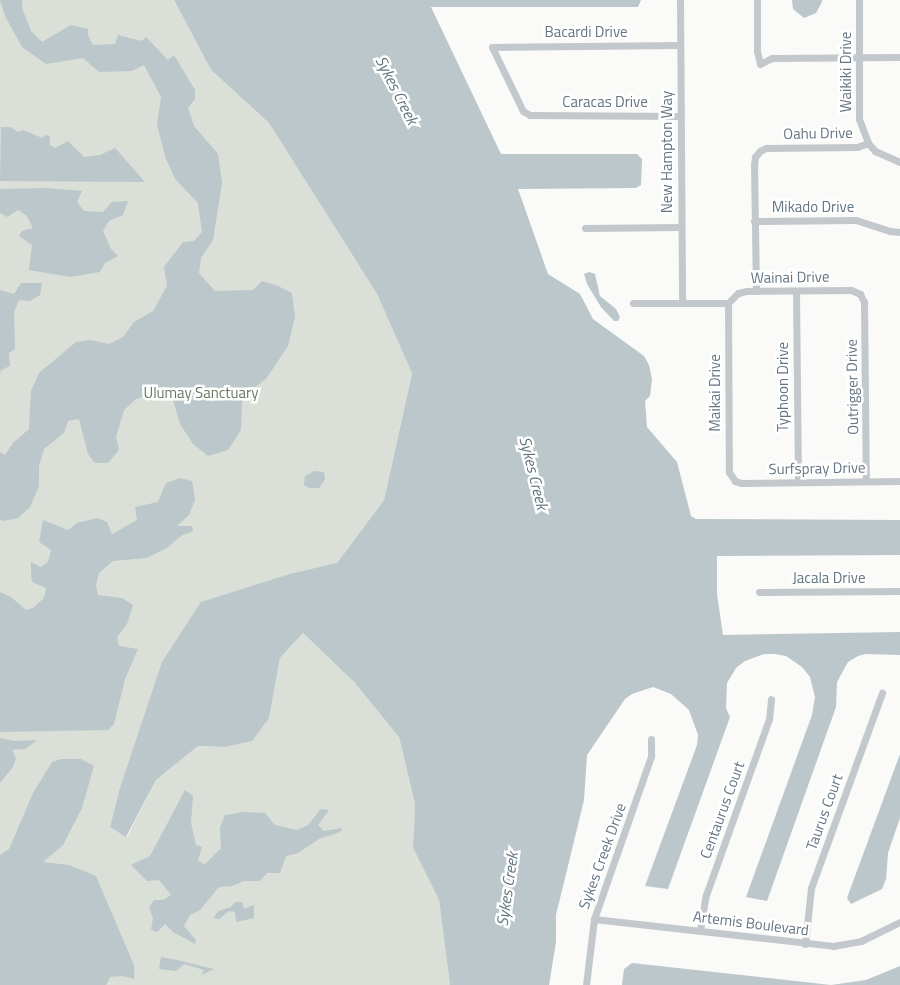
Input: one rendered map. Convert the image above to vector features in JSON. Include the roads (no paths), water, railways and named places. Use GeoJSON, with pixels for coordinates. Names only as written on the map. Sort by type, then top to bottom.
{"type":"FeatureCollection","features":[{"type":"Feature","properties":{"kind":"street","name":"New Hampton Way"},"geometry":{"type":"LineString","coordinates":[[680,0],[682,303]]}},
{"type":"Feature","properties":{"kind":"street"},"geometry":{"type":"LineString","coordinates":[[757,0],[757,51],[760,64],[772,58],[900,58]]}},
{"type":"Feature","properties":{"kind":"street","name":"Waikiki Drive"},"geometry":{"type":"LineString","coordinates":[[859,0],[859,119],[868,143]]}},
{"type":"Feature","properties":{"kind":"street","name":"Bacardi Drive"},"geometry":{"type":"LineString","coordinates":[[530,115],[523,111],[492,47],[680,45]]}},
{"type":"Feature","properties":{"kind":"street","name":"Caracas Drive"},"geometry":{"type":"LineString","coordinates":[[530,115],[680,116]]}},
{"type":"Feature","properties":{"kind":"street","name":"Oahu Drive"},"geometry":{"type":"LineString","coordinates":[[754,221],[755,157],[766,148],[857,147],[868,143],[875,151],[900,162]]}},
{"type":"Feature","properties":{"kind":"street","name":"Mikado Drive"},"geometry":{"type":"LineString","coordinates":[[754,221],[856,220],[890,231],[900,232]]}},
{"type":"Feature","properties":{"kind":"street"},"geometry":{"type":"LineString","coordinates":[[754,221],[756,291]]}},
{"type":"Feature","properties":{"kind":"street"},"geometry":{"type":"LineString","coordinates":[[585,228],[681,227]]}},
{"type":"Feature","properties":{"kind":"street","name":"Wainai Drive"},"geometry":{"type":"LineString","coordinates":[[633,303],[728,303],[738,293],[756,291],[852,290],[860,294]]}},
{"type":"Feature","properties":{"kind":"street","name":"Typhoon Drive"},"geometry":{"type":"LineString","coordinates":[[796,291],[798,482]]}},
{"type":"Feature","properties":{"kind":"street","name":"Outrigger Drive"},"geometry":{"type":"LineString","coordinates":[[860,294],[864,302],[866,482]]}},
{"type":"Feature","properties":{"kind":"street","name":"Maikai Drive"},"geometry":{"type":"LineString","coordinates":[[728,303],[729,472],[735,481]]}},
{"type":"Feature","properties":{"kind":"street","name":"Surfspray Drive"},"geometry":{"type":"LineString","coordinates":[[735,481],[741,483],[900,481]]}},
{"type":"Feature","properties":{"kind":"street","name":"Jacala Drive"},"geometry":{"type":"LineString","coordinates":[[759,592],[900,591]]}},
{"type":"Feature","properties":{"kind":"street","name":"Taurus Court"},"geometry":{"type":"LineString","coordinates":[[805,944],[811,888],[882,693]]}},
{"type":"Feature","properties":{"kind":"street","name":"Centaurus Court"},"geometry":{"type":"LineString","coordinates":[[700,931],[704,902],[769,718],[771,699]]}},
{"type":"Feature","properties":{"kind":"street","name":"Sykes Creek Drive"},"geometry":{"type":"LineString","coordinates":[[586,985],[594,919],[651,756],[651,739]]}},
{"type":"Feature","properties":{"kind":"street","name":"Artemis Boulevard"},"geometry":{"type":"LineString","coordinates":[[594,919],[833,946],[853,944],[900,922]]}},
{"type":"Feature","properties":{"kind":"water"},"geometry":{"type":"Polygon","coordinates":[[[0,0],[22,0],[22,8],[31,31],[42,42],[71,25],[88,29],[88,35],[93,45],[115,44],[118,35],[142,41],[146,37],[168,60],[174,55],[195,90],[195,99],[188,108],[194,126],[218,154],[222,183],[213,240],[201,258],[199,273],[215,291],[253,290],[262,281],[278,286],[292,293],[295,317],[288,346],[266,379],[248,392],[242,402],[241,430],[228,450],[208,456],[193,444],[180,424],[171,393],[160,393],[136,399],[124,410],[116,437],[119,450],[108,463],[95,463],[88,454],[79,419],[68,421],[64,433],[44,449],[39,466],[39,486],[30,507],[18,518],[3,521],[0,519],[0,452],[5,455],[13,443],[29,429],[31,391],[39,373],[76,342],[90,340],[109,344],[123,337],[134,322],[153,311],[167,286],[164,267],[183,242],[194,241],[202,232],[198,203],[176,180],[166,159],[157,125],[161,97],[144,65],[132,71],[99,72],[83,58],[46,64],[22,47],[5,16],[0,0]]]}},
{"type":"Feature","properties":{"kind":"water","name":"Sykes Creek"},"geometry":{"type":"Polygon","coordinates":[[[174,0],[641,0],[638,7],[431,7],[501,154],[637,154],[642,159],[641,185],[636,188],[518,189],[548,274],[580,294],[593,319],[644,356],[649,365],[652,379],[650,396],[645,401],[647,427],[677,462],[691,516],[696,519],[900,520],[900,555],[717,556],[717,594],[723,635],[900,632],[900,655],[866,654],[858,656],[848,662],[837,682],[836,707],[767,901],[746,897],[812,715],[815,697],[810,677],[802,667],[786,656],[775,654],[764,654],[745,661],[736,668],[727,683],[726,708],[730,717],[668,889],[645,886],[697,745],[698,735],[689,710],[671,694],[653,687],[632,694],[625,699],[587,755],[584,800],[556,915],[556,942],[549,985],[450,985],[439,900],[413,848],[415,804],[399,737],[354,682],[303,633],[280,658],[269,718],[252,741],[224,747],[198,746],[156,780],[126,837],[110,827],[119,791],[162,662],[201,602],[290,574],[337,563],[384,500],[412,373],[377,294],[269,123],[211,70],[174,0]]]}},
{"type":"Feature","properties":{"kind":"water"},"geometry":{"type":"Polygon","coordinates":[[[792,0],[822,0],[822,2],[816,13],[804,18],[793,9],[792,0]]]}},
{"type":"Feature","properties":{"kind":"water"},"geometry":{"type":"Polygon","coordinates":[[[1,127],[10,127],[18,132],[23,130],[42,138],[46,135],[50,136],[50,145],[55,148],[68,141],[84,157],[100,155],[115,148],[145,182],[0,181],[1,127]]]}},
{"type":"Feature","properties":{"kind":"water"},"geometry":{"type":"Polygon","coordinates":[[[47,188],[82,191],[77,202],[84,211],[103,212],[112,202],[128,201],[123,215],[109,221],[103,231],[111,249],[118,256],[105,263],[100,272],[70,277],[29,270],[32,245],[19,236],[22,231],[33,228],[27,216],[18,210],[7,217],[0,213],[0,189],[47,188]]]}},
{"type":"Feature","properties":{"kind":"water"},"geometry":{"type":"Polygon","coordinates":[[[589,272],[595,274],[600,296],[616,309],[620,317],[618,321],[614,321],[601,307],[587,284],[584,274],[589,272]]]}},
{"type":"Feature","properties":{"kind":"water"},"geometry":{"type":"Polygon","coordinates":[[[21,283],[42,283],[40,295],[30,301],[19,300],[14,312],[15,349],[9,353],[10,366],[1,370],[0,374],[0,290],[14,294],[21,283]]]}},
{"type":"Feature","properties":{"kind":"water"},"geometry":{"type":"Polygon","coordinates":[[[314,471],[324,472],[325,479],[319,488],[309,488],[304,485],[305,476],[314,471]]]}},
{"type":"Feature","properties":{"kind":"water"},"geometry":{"type":"Polygon","coordinates":[[[180,478],[192,481],[195,500],[189,515],[177,526],[192,526],[193,531],[181,536],[167,548],[146,558],[113,561],[99,573],[96,585],[98,595],[122,598],[133,605],[127,624],[117,637],[119,646],[138,649],[125,679],[114,724],[108,730],[0,732],[0,592],[11,597],[26,610],[33,608],[44,598],[46,588],[32,582],[31,573],[31,562],[41,567],[48,562],[51,550],[39,542],[43,520],[68,530],[77,523],[97,518],[107,522],[112,534],[137,520],[135,507],[158,502],[166,483],[180,478]]]}},
{"type":"Feature","properties":{"kind":"water"},"geometry":{"type":"Polygon","coordinates":[[[0,738],[14,741],[37,740],[25,749],[12,750],[16,758],[13,767],[0,783],[0,738]]]}},
{"type":"Feature","properties":{"kind":"water"},"geometry":{"type":"Polygon","coordinates":[[[900,754],[900,818],[888,853],[886,879],[882,889],[851,904],[847,898],[900,754]]]}},
{"type":"Feature","properties":{"kind":"water"},"geometry":{"type":"Polygon","coordinates":[[[61,759],[81,759],[94,766],[82,808],[63,845],[43,862],[69,865],[96,876],[134,965],[134,979],[123,976],[110,977],[106,985],[0,985],[0,855],[9,849],[33,793],[52,762],[61,759]]]}},
{"type":"Feature","properties":{"kind":"water"},"geometry":{"type":"Polygon","coordinates":[[[185,790],[193,796],[191,823],[196,845],[202,847],[198,860],[204,865],[221,848],[220,828],[225,815],[243,812],[265,813],[275,825],[297,830],[308,825],[321,809],[329,810],[318,825],[324,831],[342,828],[340,832],[319,839],[298,853],[286,856],[280,873],[267,873],[260,881],[244,881],[232,886],[219,887],[200,910],[190,915],[184,926],[196,940],[195,944],[173,932],[165,924],[157,932],[151,930],[153,918],[149,907],[154,900],[163,900],[171,895],[159,880],[147,881],[131,865],[150,856],[185,790]]]}},
{"type":"Feature","properties":{"kind":"water"},"geometry":{"type":"Polygon","coordinates":[[[235,902],[242,902],[244,909],[254,905],[254,918],[236,922],[235,912],[229,911],[219,919],[214,918],[218,911],[231,907],[235,902]]]}},
{"type":"Feature","properties":{"kind":"water"},"geometry":{"type":"Polygon","coordinates":[[[161,957],[214,969],[201,975],[204,970],[184,964],[176,971],[159,969],[161,957]]]}},
{"type":"Feature","properties":{"kind":"water"},"geometry":{"type":"Polygon","coordinates":[[[632,963],[831,985],[622,985],[624,969],[632,963]]]}},
{"type":"Feature","properties":{"kind":"water"},"geometry":{"type":"Polygon","coordinates":[[[900,966],[900,985],[831,985],[866,980],[900,966]]]}},
{"type":"Feature","properties":{"kind":"park label","name":"Ulumay Sanctuary"},"geometry":{"type":"Point","coordinates":[201,393]}}]}
